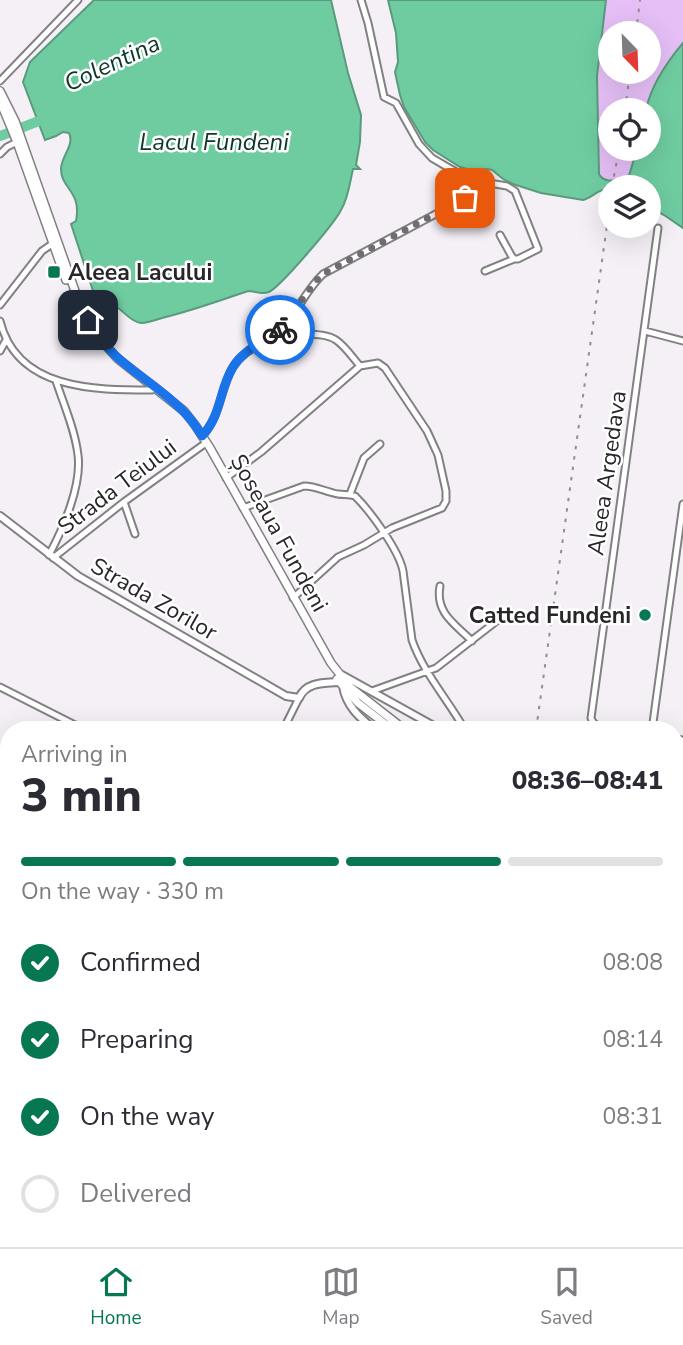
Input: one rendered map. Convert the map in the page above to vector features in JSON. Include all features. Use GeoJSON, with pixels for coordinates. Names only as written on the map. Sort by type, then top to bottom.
{"type":"FeatureCollection","features":[{"type":"Feature","properties":{"kind":"main road","name":"Șoseaua Fundeni"},"geometry":{"type":"LineString","coordinates":[[0,90],[2,102],[55,241],[83,309],[100,338],[117,358],[179,406],[190,418],[323,651],[360,700],[392,721]]}},
{"type":"Feature","properties":{"kind":"main road","name":"Șoseaua Fundeni"},"geometry":{"type":"LineString","coordinates":[[55,241],[73,298],[88,329],[115,362],[181,414],[203,445],[312,639],[341,684],[383,721]]}},
{"type":"Feature","properties":{"kind":"street"},"geometry":{"type":"LineString","coordinates":[[0,81],[78,0]]}},
{"type":"Feature","properties":{"kind":"street"},"geometry":{"type":"LineString","coordinates":[[360,0],[368,23],[384,97],[398,105],[419,144],[432,158],[456,172],[507,186],[515,191],[539,247],[537,251],[485,271]]}},
{"type":"Feature","properties":{"kind":"street"},"geometry":{"type":"LineString","coordinates":[[0,154],[18,141]]}},
{"type":"Feature","properties":{"kind":"street"},"geometry":{"type":"LineString","coordinates":[[202,436],[213,423],[234,365],[248,350],[279,331],[323,274],[479,191],[489,183]]}},
{"type":"Feature","properties":{"kind":"street"},"geometry":{"type":"LineString","coordinates":[[500,235],[514,259]]}},
{"type":"Feature","properties":{"kind":"street","name":"Aleea Argedava"},"geometry":{"type":"LineString","coordinates":[[592,721],[657,238]]}},
{"type":"Feature","properties":{"kind":"street"},"geometry":{"type":"LineString","coordinates":[[0,305],[43,251],[55,241]]}},
{"type":"Feature","properties":{"kind":"street"},"geometry":{"type":"LineString","coordinates":[[0,321],[12,350],[22,360],[56,381],[80,386],[152,390]]}},
{"type":"Feature","properties":{"kind":"street"},"geometry":{"type":"LineString","coordinates":[[279,331],[333,338],[359,366]]}},
{"type":"Feature","properties":{"kind":"street"},"geometry":{"type":"LineString","coordinates":[[645,331],[683,341]]}},
{"type":"Feature","properties":{"kind":"street"},"geometry":{"type":"LineString","coordinates":[[0,351],[6,340]]}},
{"type":"Feature","properties":{"kind":"street"},"geometry":{"type":"LineString","coordinates":[[226,478],[261,452],[359,366],[374,362],[385,368],[427,431],[438,455],[446,491],[446,501],[442,508],[383,533],[332,561],[293,598]]}},
{"type":"Feature","properties":{"kind":"street"},"geometry":{"type":"LineString","coordinates":[[51,557],[72,501],[79,465],[71,426],[56,381]]}},
{"type":"Feature","properties":{"kind":"street"},"geometry":{"type":"LineString","coordinates":[[350,494],[364,458],[380,444]]}},
{"type":"Feature","properties":{"kind":"street","name":"Strada Teiului"},"geometry":{"type":"LineString","coordinates":[[51,557],[203,445]]}},
{"type":"Feature","properties":{"kind":"street"},"geometry":{"type":"LineString","coordinates":[[243,509],[304,485],[355,496],[383,533],[402,566],[412,640],[428,672],[459,721]]}},
{"type":"Feature","properties":{"kind":"street"},"geometry":{"type":"LineString","coordinates":[[124,502],[135,534]]}},
{"type":"Feature","properties":{"kind":"street"},"geometry":{"type":"LineString","coordinates":[[653,721],[683,504]]}},
{"type":"Feature","properties":{"kind":"street","name":"Strada Zorilor"},"geometry":{"type":"LineString","coordinates":[[0,516],[51,557],[87,581],[286,696],[299,698]]}},
{"type":"Feature","properties":{"kind":"street"},"geometry":{"type":"LineString","coordinates":[[440,586],[442,611],[472,641]]}},
{"type":"Feature","properties":{"kind":"street"},"geometry":{"type":"LineString","coordinates":[[370,692],[428,672],[448,661],[498,620]]}},
{"type":"Feature","properties":{"kind":"street"},"geometry":{"type":"LineString","coordinates":[[337,672],[424,721]]}},
{"type":"Feature","properties":{"kind":"street"},"geometry":{"type":"LineString","coordinates":[[288,721],[303,690],[310,686],[341,684]]}},
{"type":"Feature","properties":{"kind":"street","name":"Șoseaua Fundeni"},"geometry":{"type":"LineString","coordinates":[[341,684],[349,705],[366,721]]}},
{"type":"Feature","properties":{"kind":"street"},"geometry":{"type":"LineString","coordinates":[[0,687],[67,721]]}},
{"type":"Feature","properties":{"kind":"shaded area"},"geometry":{"type":"Polygon","coordinates":[[[606,0],[683,0],[683,43],[662,71],[662,21],[604,21],[606,0]]]}},
{"type":"Feature","properties":{"kind":"shaded area"},"geometry":{"type":"Polygon","coordinates":[[[598,68],[598,84],[656,84],[650,98],[598,98],[598,125],[597,76],[598,68]]]}},
{"type":"Feature","properties":{"kind":"shaded area"},"geometry":{"type":"Polygon","coordinates":[[[599,161],[634,161],[629,175],[599,174],[599,161]]]}},
{"type":"Feature","properties":{"kind":"water","name":"Lacul Fundeni"},"geometry":{"type":"Polygon","coordinates":[[[94,0],[331,0],[361,115],[356,165],[360,169],[353,169],[345,201],[336,217],[295,267],[269,292],[248,291],[141,323],[113,305],[103,306],[96,300],[71,224],[76,221],[76,203],[62,176],[62,164],[70,142],[69,133],[63,132],[45,140],[23,82],[30,62],[94,0]]]}},
{"type":"Feature","properties":{"kind":"water"},"geometry":{"type":"Polygon","coordinates":[[[388,0],[606,0],[604,21],[598,21],[598,192],[583,200],[541,193],[513,184],[492,170],[474,171],[460,167],[433,150],[425,142],[404,107],[400,95],[395,72],[398,62],[396,33],[388,0]]]}},
{"type":"Feature","properties":{"kind":"water"},"geometry":{"type":"Polygon","coordinates":[[[683,43],[683,228],[661,213],[661,175],[629,175],[633,161],[661,161],[661,98],[649,98],[656,84],[662,84],[662,71],[683,43]]]}},
{"type":"Feature","properties":{"kind":"waterway","name":"Colentina"},"geometry":{"type":"LineString","coordinates":[[0,136],[49,117]]}},
{"type":"Feature","properties":{"kind":"railway"},"geometry":{"type":"LineString","coordinates":[[637,21],[640,0]]}},
{"type":"Feature","properties":{"kind":"railway"},"geometry":{"type":"LineString","coordinates":[[627,98],[628,84]]}},
{"type":"Feature","properties":{"kind":"railway"},"geometry":{"type":"LineString","coordinates":[[614,175],[617,161]]}},
{"type":"Feature","properties":{"kind":"railway"},"geometry":{"type":"LineString","coordinates":[[537,721],[605,238]]}},
{"type":"Feature","properties":{"kind":"way so far"},"geometry":{"type":"LineString","coordinates":[[280,330],[323,274],[465,198]]}},
{"type":"Feature","properties":{"kind":"place","name":"Aleea Lacului"},"geometry":{"type":"Point","coordinates":[54,272]}},
{"type":"Feature","properties":{"kind":"place","name":"Catted Fundeni"},"geometry":{"type":"Point","coordinates":[645,615]}},
{"type":"Feature","properties":{"kind":"route"},"geometry":{"type":"LineString","coordinates":[[88,320],[112,353],[179,406],[202,436],[213,423],[234,365],[248,350],[280,330]]}}]}
